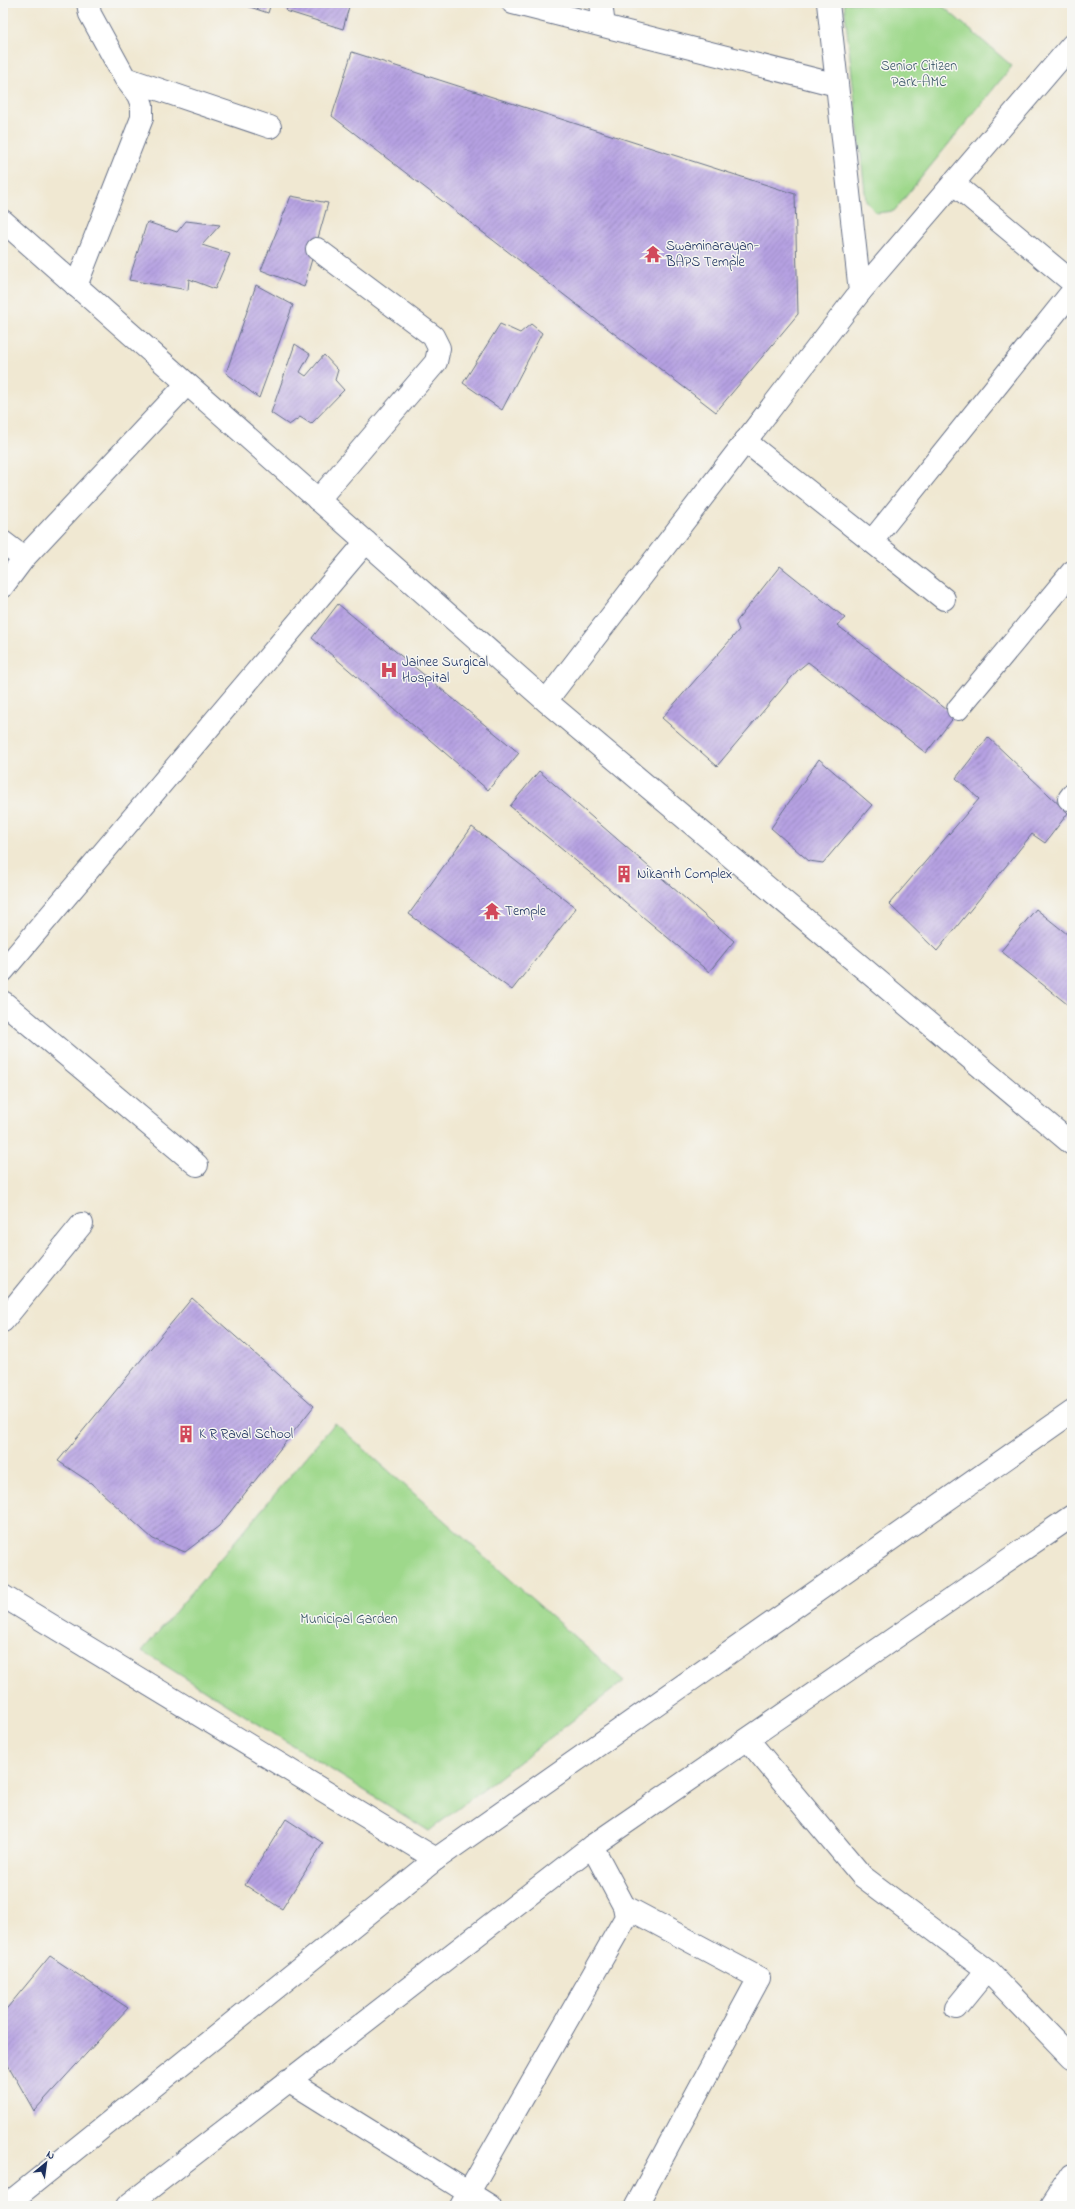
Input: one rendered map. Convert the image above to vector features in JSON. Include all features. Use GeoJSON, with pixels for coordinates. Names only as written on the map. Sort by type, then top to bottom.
{"type":"FeatureCollection","features":[{"type":"Feature","properties":{"kind":"street"},"geometry":{"type":"LineString","coordinates":[[76,286],[142,118],[142,105],[138,95],[125,78],[90,14],[88,3]]}},
{"type":"Feature","properties":{"kind":"street"},"geometry":{"type":"LineString","coordinates":[[513,3],[837,85]]}},
{"type":"Feature","properties":{"kind":"street"},"geometry":{"type":"LineString","coordinates":[[601,3],[604,26]]}},
{"type":"Feature","properties":{"kind":"street"},"geometry":{"type":"LineString","coordinates":[[828,3],[860,292]]}},
{"type":"Feature","properties":{"kind":"street"},"geometry":{"type":"LineString","coordinates":[[546,701],[860,292],[1072,45]]}},
{"type":"Feature","properties":{"kind":"street"},"geometry":{"type":"LineString","coordinates":[[125,78],[270,127]]}},
{"type":"Feature","properties":{"kind":"street"},"geometry":{"type":"LineString","coordinates":[[952,183],[1072,282]]}},
{"type":"Feature","properties":{"kind":"street"},"geometry":{"type":"LineString","coordinates":[[3,221],[546,701],[1072,1144]]}},
{"type":"Feature","properties":{"kind":"street"},"geometry":{"type":"LineString","coordinates":[[317,249],[433,336],[439,348],[436,362],[318,500]]}},
{"type":"Feature","properties":{"kind":"street"},"geometry":{"type":"LineString","coordinates":[[872,541],[1072,292]]}},
{"type":"Feature","properties":{"kind":"street"},"geometry":{"type":"LineString","coordinates":[[3,586],[24,558],[187,384]]}},
{"type":"Feature","properties":{"kind":"street"},"geometry":{"type":"LineString","coordinates":[[745,440],[944,599]]}},
{"type":"Feature","properties":{"kind":"street"},"geometry":{"type":"LineString","coordinates":[[3,542],[24,558]]}},
{"type":"Feature","properties":{"kind":"street"},"geometry":{"type":"LineString","coordinates":[[3,971],[366,542]]}},
{"type":"Feature","properties":{"kind":"street"},"geometry":{"type":"LineString","coordinates":[[958,709],[1072,572]]}},
{"type":"Feature","properties":{"kind":"street"},"geometry":{"type":"LineString","coordinates":[[3,1002],[197,1165]]}},
{"type":"Feature","properties":{"kind":"street"},"geometry":{"type":"LineString","coordinates":[[3,1321],[82,1224]]}},
{"type":"Feature","properties":{"kind":"street"},"geometry":{"type":"LineString","coordinates":[[5,2206],[436,1859],[1072,1412]]}},
{"type":"Feature","properties":{"kind":"street"},"geometry":{"type":"LineString","coordinates":[[127,2206],[592,1846],[1072,1516]]}},
{"type":"Feature","properties":{"kind":"street"},"geometry":{"type":"LineString","coordinates":[[3,1596],[436,1859]]}},
{"type":"Feature","properties":{"kind":"street"},"geometry":{"type":"LineString","coordinates":[[748,1740],[862,1876],[987,1970],[1072,2058]]}},
{"type":"Feature","properties":{"kind":"street"},"geometry":{"type":"LineString","coordinates":[[464,2200],[626,1917],[624,1906],[592,1846]]}},
{"type":"Feature","properties":{"kind":"street"},"geometry":{"type":"LineString","coordinates":[[624,1906],[759,1978],[636,2206]]}},
{"type":"Feature","properties":{"kind":"street"},"geometry":{"type":"LineString","coordinates":[[956,2008],[987,1970]]}},
{"type":"Feature","properties":{"kind":"street"},"geometry":{"type":"LineString","coordinates":[[288,2080],[464,2200],[490,2206]]}},
{"type":"Feature","properties":{"kind":"street"},"geometry":{"type":"LineString","coordinates":[[1051,2206],[1072,2174]]}},
{"type":"Feature","properties":{"kind":"green space","name":"Senior Citizen Park-AMC"},"geometry":{"type":"Polygon","coordinates":[[[844,3],[939,3],[1012,66],[894,211],[876,213],[866,201],[844,3]]]}},
{"type":"Feature","properties":{"kind":"green space","name":"Municipal Garden"},"geometry":{"type":"Polygon","coordinates":[[[335,1423],[624,1681],[429,1831],[142,1651],[335,1423]]]}},
{"type":"Feature","properties":{"kind":"building"},"geometry":{"type":"Polygon","coordinates":[[[238,3],[271,3],[268,13],[238,3]]]}},
{"type":"Feature","properties":{"kind":"building"},"geometry":{"type":"Polygon","coordinates":[[[289,3],[350,3],[343,29],[286,11],[289,3]]]}},
{"type":"Feature","properties":{"kind":"building","name":"Swaminarayan- BAPS Temple"},"geometry":{"type":"Polygon","coordinates":[[[352,52],[795,194],[798,314],[716,412],[332,116],[352,52]]]}},
{"type":"Feature","properties":{"kind":"building"},"geometry":{"type":"Polygon","coordinates":[[[291,196],[328,203],[304,287],[261,270],[291,196]]]}},
{"type":"Feature","properties":{"kind":"building"},"geometry":{"type":"Polygon","coordinates":[[[186,221],[220,225],[202,245],[230,254],[215,289],[189,279],[188,290],[129,280],[147,222],[177,232],[186,221]]]}},
{"type":"Feature","properties":{"kind":"building"},"geometry":{"type":"Polygon","coordinates":[[[256,285],[293,305],[259,398],[226,373],[256,285]]]}},
{"type":"Feature","properties":{"kind":"building"},"geometry":{"type":"Polygon","coordinates":[[[500,324],[520,333],[531,324],[542,333],[502,410],[463,383],[500,324]]]}},
{"type":"Feature","properties":{"kind":"building"},"geometry":{"type":"Polygon","coordinates":[[[295,344],[310,354],[300,372],[306,376],[324,355],[338,370],[335,380],[344,390],[311,424],[300,417],[289,425],[271,413],[295,344]]]}},
{"type":"Feature","properties":{"kind":"building"},"geometry":{"type":"Polygon","coordinates":[[[780,566],[845,618],[837,625],[955,716],[926,753],[808,662],[797,671],[717,766],[662,718],[739,630],[736,622],[780,566]]]}},
{"type":"Feature","properties":{"kind":"building"},"geometry":{"type":"Polygon","coordinates":[[[338,604],[519,753],[488,790],[312,638],[338,604]]]}},
{"type":"Feature","properties":{"kind":"building"},"geometry":{"type":"Polygon","coordinates":[[[988,737],[1068,813],[1045,843],[1032,834],[937,951],[889,904],[979,799],[956,778],[988,737]]]}},
{"type":"Feature","properties":{"kind":"building"},"geometry":{"type":"Polygon","coordinates":[[[819,759],[872,805],[823,863],[809,861],[771,828],[819,759]]]}},
{"type":"Feature","properties":{"kind":"building","name":"Nikanth Complex"},"geometry":{"type":"Polygon","coordinates":[[[539,771],[734,941],[709,972],[510,806],[539,771]]]}},
{"type":"Feature","properties":{"kind":"building","name":"Temple"},"geometry":{"type":"Polygon","coordinates":[[[472,827],[576,908],[512,990],[409,914],[472,827]]]}},
{"type":"Feature","properties":{"kind":"building"},"geometry":{"type":"Polygon","coordinates":[[[1036,909],[1072,938],[1072,1008],[1001,951],[1036,909]]]}},
{"type":"Feature","properties":{"kind":"building","name":"K R Raval School"},"geometry":{"type":"Polygon","coordinates":[[[192,1298],[314,1406],[219,1526],[185,1552],[153,1539],[91,1483],[58,1461],[192,1298]]]}},
{"type":"Feature","properties":{"kind":"building"},"geometry":{"type":"Polygon","coordinates":[[[286,1819],[323,1843],[282,1909],[245,1885],[286,1819]]]}},
{"type":"Feature","properties":{"kind":"building"},"geometry":{"type":"Polygon","coordinates":[[[50,1956],[128,2008],[34,2111],[3,2056],[3,2013],[50,1956]]]}},
{"type":"Feature","properties":{"kind":"place","name":"Swaminarayan- BAPS Temple"},"geometry":{"type":"Point","coordinates":[653,254]}},
{"type":"Feature","properties":{"kind":"place","name":"Jainee Surgical Hospital"},"geometry":{"type":"Point","coordinates":[389,670]}},
{"type":"Feature","properties":{"kind":"place","name":"Nikanth Complex"},"geometry":{"type":"Point","coordinates":[624,874]}},
{"type":"Feature","properties":{"kind":"place","name":"Temple"},"geometry":{"type":"Point","coordinates":[492,911]}},
{"type":"Feature","properties":{"kind":"place","name":"K R Raval School"},"geometry":{"type":"Point","coordinates":[186,1434]}}]}
